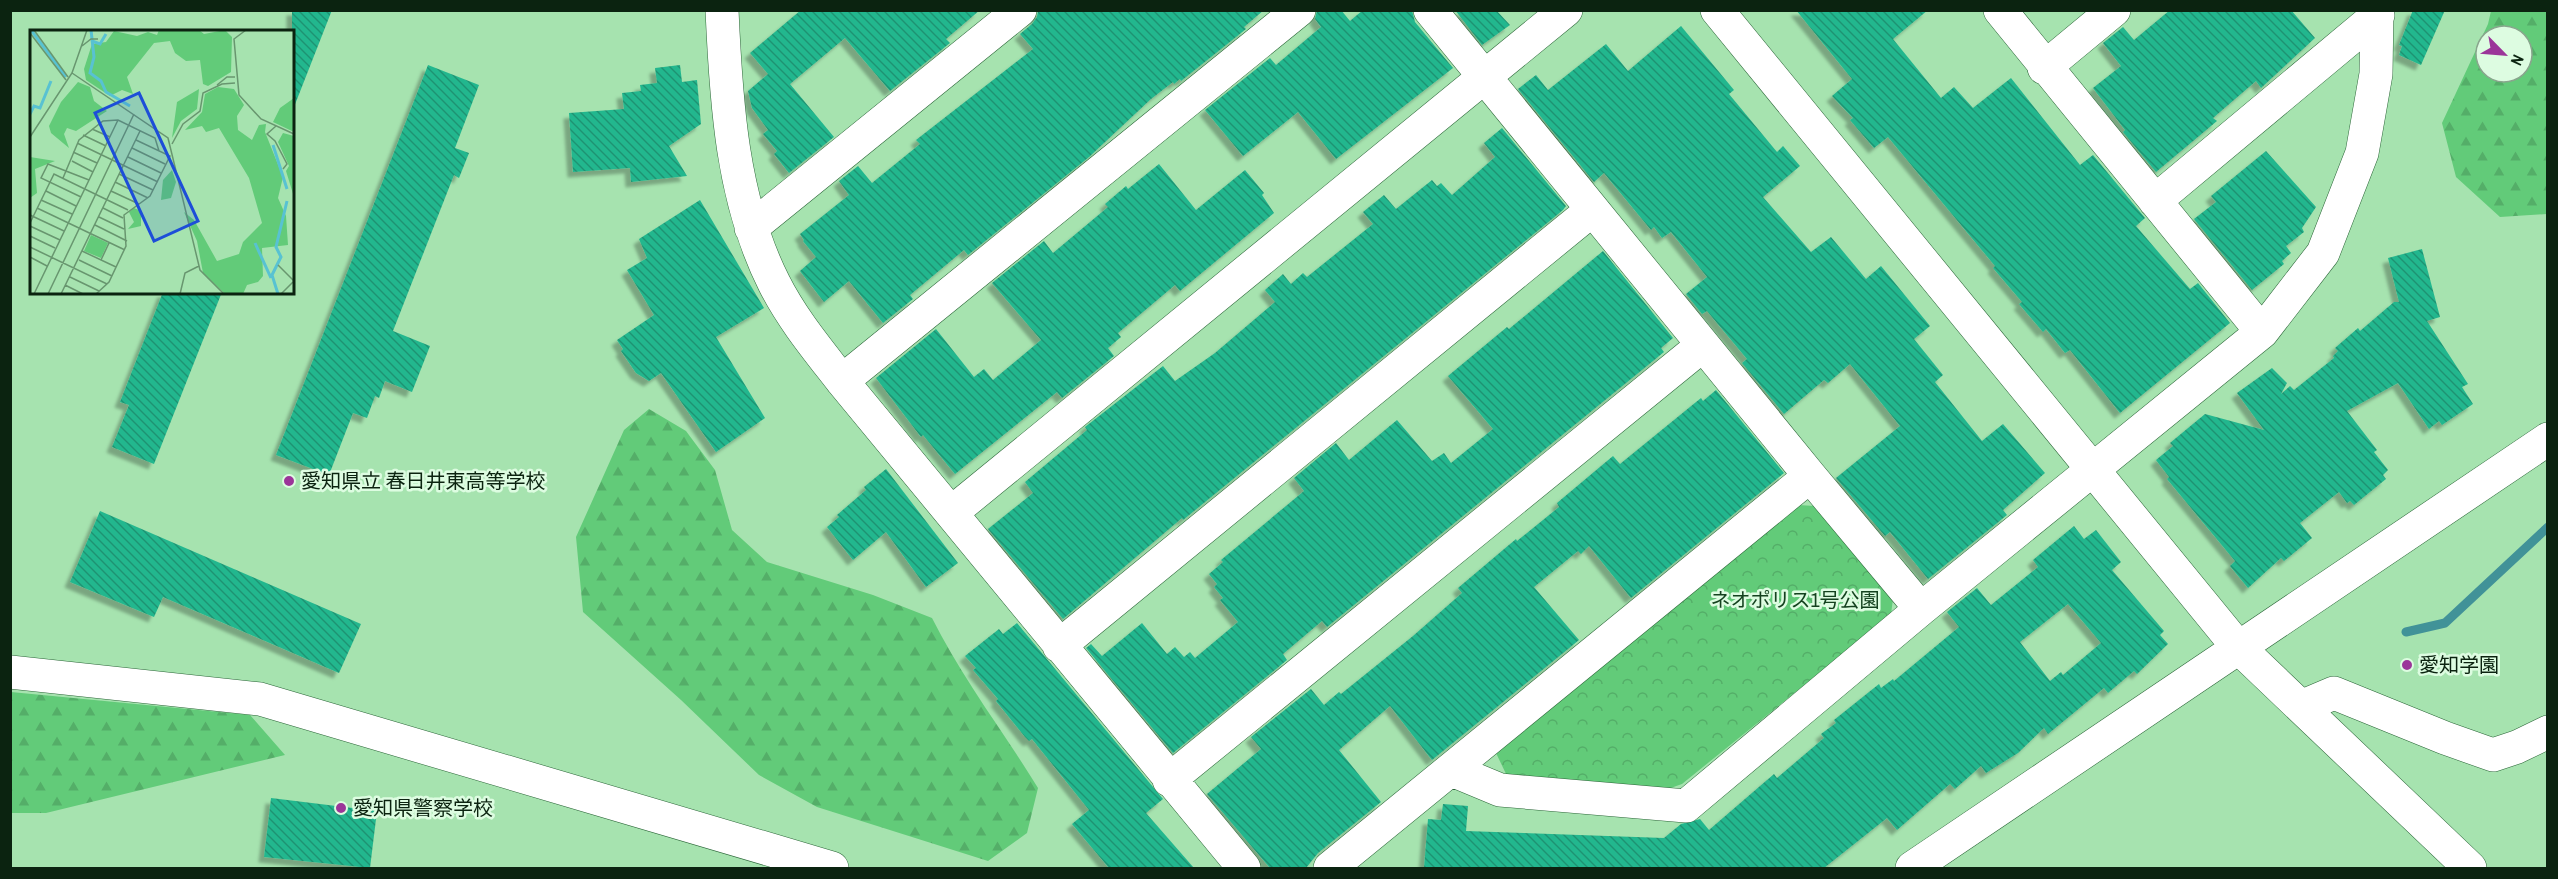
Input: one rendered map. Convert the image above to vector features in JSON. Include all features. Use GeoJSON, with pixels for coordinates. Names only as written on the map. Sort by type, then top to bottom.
{"type":"FeatureCollection","features":[{"type":"Feature","properties":{"kind":"street"},"geometry":{"type":"LineString","coordinates":[[751,228],[1020,10]]}},
{"type":"Feature","properties":{"kind":"street"},"geometry":{"type":"LineString","coordinates":[[842,381],[1299,10]]}},
{"type":"Feature","properties":{"kind":"street"},"geometry":{"type":"LineString","coordinates":[[1430,10],[1810,476],[1922,609]]}},
{"type":"Feature","properties":{"kind":"street"},"geometry":{"type":"LineString","coordinates":[[951,513],[1566,10]]}},
{"type":"Feature","properties":{"kind":"street"},"geometry":{"type":"LineString","coordinates":[[1717,10],[2237,646],[2470,868]]}},
{"type":"Feature","properties":{"kind":"street"},"geometry":{"type":"LineString","coordinates":[[2000,10],[2044,68],[2262,332]]}},
{"type":"Feature","properties":{"kind":"street"},"geometry":{"type":"LineString","coordinates":[[2044,68],[2114,10]]}},
{"type":"Feature","properties":{"kind":"street"},"geometry":{"type":"LineString","coordinates":[[2154,201],[2377,13]]}},
{"type":"Feature","properties":{"kind":"street"},"geometry":{"type":"LineString","coordinates":[[1452,770],[1500,790],[1686,806],[1922,609],[2262,332],[2323,253],[2362,153],[2376,74],[2377,13]]}},
{"type":"Feature","properties":{"kind":"street"},"geometry":{"type":"LineString","coordinates":[[729,16],[731,140],[751,228],[774,284],[801,327],[842,381],[1169,780],[1244,868]]}},
{"type":"Feature","properties":{"kind":"street"},"geometry":{"type":"LineString","coordinates":[[1059,646],[1592,210]]}},
{"type":"Feature","properties":{"kind":"street"},"geometry":{"type":"LineString","coordinates":[[1169,780],[1703,345]]}},
{"type":"Feature","properties":{"kind":"street"},"geometry":{"type":"LineString","coordinates":[[1912,868],[2237,646],[2547,439]]}},
{"type":"Feature","properties":{"kind":"street"},"geometry":{"type":"LineString","coordinates":[[1330,868],[1810,476]]}},
{"type":"Feature","properties":{"kind":"street"},"geometry":{"type":"LineString","coordinates":[[10,672],[260,699],[832,868]]}},
{"type":"Feature","properties":{"kind":"street"},"geometry":{"type":"LineString","coordinates":[[2301,707],[2334,693],[2493,755],[2517,747],[2547,732]]}},
{"type":"Feature","properties":{"kind":"green space"},"geometry":{"type":"Polygon","coordinates":[[[2491,11],[2547,11],[2547,214],[2500,217],[2456,177],[2442,123],[2474,54],[2474,84],[2534,84],[2534,24],[2488,24],[2491,11]]]}},
{"type":"Feature","properties":{"kind":"green space"},"geometry":{"type":"Polygon","coordinates":[[[649,409],[686,431],[715,470],[732,530],[767,562],[873,595],[932,618],[969,683],[1038,788],[1027,833],[988,861],[817,807],[759,775],[681,700],[583,612],[576,537],[624,430],[649,409]]]}},
{"type":"Feature","properties":{"kind":"green space","name":"ネオポリス1号公園"},"geometry":{"type":"Polygon","coordinates":[[[1798,505],[1815,506],[1893,598],[1891,615],[1682,784],[1665,790],[1508,778],[1496,753],[1798,505]]]}},
{"type":"Feature","properties":{"kind":"green space"},"geometry":{"type":"Polygon","coordinates":[[[11,692],[250,715],[285,755],[46,813],[11,813],[11,692]]]}},
{"type":"Feature","properties":{"kind":"building"},"geometry":{"type":"Polygon","coordinates":[[[292,10],[332,10],[294,107],[294,30],[292,30],[292,10]]]}},
{"type":"Feature","properties":{"kind":"building"},"geometry":{"type":"Polygon","coordinates":[[[801,10],[980,10],[946,39],[950,43],[890,91],[845,38],[790,84],[834,137],[789,173],[774,154],[777,151],[763,134],[768,130],[752,108],[748,91],[768,74],[750,53],[801,10]]]}},
{"type":"Feature","properties":{"kind":"building"},"geometry":{"type":"Polygon","coordinates":[[[1038,10],[1264,10],[1244,27],[1246,29],[1181,81],[1180,79],[1174,84],[1173,82],[1151,99],[1089,157],[968,255],[964,250],[910,295],[913,299],[883,323],[849,281],[824,302],[800,271],[816,257],[800,234],[849,195],[839,181],[858,166],[872,183],[920,144],[916,140],[1033,49],[1020,34],[1032,24],[1037,17],[1038,10]]]}},
{"type":"Feature","properties":{"kind":"building"},"geometry":{"type":"Polygon","coordinates":[[[1317,10],[1341,10],[1350,21],[1363,10],[1412,10],[1415,22],[1453,68],[1336,159],[1298,112],[1243,156],[1205,110],[1270,58],[1276,65],[1321,27],[1315,19],[1317,10]]]}},
{"type":"Feature","properties":{"kind":"building"},"geometry":{"type":"Polygon","coordinates":[[[1455,10],[1496,10],[1510,25],[1482,45],[1455,10]]]}},
{"type":"Feature","properties":{"kind":"building"},"geometry":{"type":"Polygon","coordinates":[[[1796,10],[1928,10],[1893,39],[1941,98],[1954,87],[1973,108],[2011,78],[2080,165],[2093,155],[2145,218],[2136,226],[2190,289],[2198,283],[2230,323],[2120,413],[2070,350],[2065,353],[2046,329],[2043,332],[2019,304],[2022,302],[1993,268],[1995,266],[1888,137],[1874,148],[1850,120],[1853,118],[1832,96],[1852,79],[1796,10]]]}},
{"type":"Feature","properties":{"kind":"building"},"geometry":{"type":"Polygon","coordinates":[[[2170,10],[2291,10],[2315,38],[2261,88],[2256,81],[2213,118],[2217,121],[2156,172],[2123,132],[2125,130],[2093,88],[2121,66],[2103,43],[2123,27],[2134,40],[2170,10]]]}},
{"type":"Feature","properties":{"kind":"building"},"geometry":{"type":"Polygon","coordinates":[[[2413,10],[2445,10],[2421,65],[2399,55],[2402,46],[2399,45],[2413,10]]]}},
{"type":"Feature","properties":{"kind":"building"},"geometry":{"type":"Polygon","coordinates":[[[1681,26],[1734,90],[1729,94],[1777,152],[1783,146],[1800,166],[1763,197],[1811,252],[1831,237],[1866,279],[1881,266],[1930,326],[1914,339],[1943,375],[1935,382],[1982,441],[2003,424],[2045,473],[2003,510],[2007,515],[1928,579],[1890,532],[1885,536],[1836,478],[1900,426],[1850,364],[1828,383],[1824,380],[1784,414],[1742,363],[1747,359],[1707,311],[1702,314],[1686,294],[1707,277],[1671,232],[1662,238],[1654,227],[1651,230],[1604,173],[1594,182],[1518,89],[1536,75],[1548,90],[1606,44],[1628,71],[1681,26]]]}},
{"type":"Feature","properties":{"kind":"building"},"geometry":{"type":"Polygon","coordinates":[[[428,65],[479,85],[455,148],[469,153],[459,178],[454,175],[393,331],[430,346],[412,392],[385,381],[379,398],[375,396],[367,418],[353,413],[329,475],[276,455],[428,65]]]}},
{"type":"Feature","properties":{"kind":"building"},"geometry":{"type":"Polygon","coordinates":[[[680,65],[682,82],[697,80],[701,124],[669,146],[687,176],[631,182],[630,168],[573,172],[569,113],[624,109],[622,93],[641,91],[640,85],[657,83],[655,68],[680,65]]]}},
{"type":"Feature","properties":{"kind":"building"},"geometry":{"type":"Polygon","coordinates":[[[1502,128],[1566,206],[1563,210],[1183,520],[1182,518],[1063,619],[988,529],[1033,493],[1025,482],[1087,430],[1085,427],[1163,366],[1175,381],[1215,353],[1275,302],[1265,290],[1283,274],[1291,284],[1303,273],[1307,277],[1373,224],[1363,212],[1384,195],[1396,209],[1432,180],[1437,186],[1441,183],[1452,195],[1495,157],[1484,143],[1502,128]]]}},
{"type":"Feature","properties":{"kind":"building"},"geometry":{"type":"Polygon","coordinates":[[[2266,151],[2316,207],[2302,228],[2304,232],[2286,246],[2291,253],[2282,261],[2284,264],[2252,290],[2194,219],[2216,202],[2211,196],[2266,151]]]}},
{"type":"Feature","properties":{"kind":"building"},"geometry":{"type":"Polygon","coordinates":[[[1159,164],[1196,210],[1245,170],[1264,193],[1262,195],[1274,213],[1180,291],[1175,285],[1118,333],[1121,337],[1108,348],[1114,356],[1062,398],[1057,392],[955,474],[923,435],[921,437],[876,378],[936,329],[974,377],[984,369],[993,380],[1041,340],[992,283],[1044,241],[1053,253],[1108,207],[1105,204],[1126,186],[1128,189],[1159,164]]]}},
{"type":"Feature","properties":{"kind":"building"},"geometry":{"type":"Polygon","coordinates":[[[700,200],[764,308],[716,337],[765,418],[716,452],[661,373],[649,381],[636,373],[621,351],[623,349],[617,340],[654,315],[627,270],[647,258],[639,239],[700,200]]]}},
{"type":"Feature","properties":{"kind":"building"},"geometry":{"type":"Polygon","coordinates":[[[2422,249],[2440,317],[2427,321],[2468,384],[2462,387],[2473,404],[2442,425],[2439,421],[2429,429],[2398,383],[2347,411],[2377,450],[2374,452],[2388,470],[2383,475],[2386,479],[2354,505],[2350,501],[2347,503],[2339,492],[2300,523],[2312,538],[2284,561],[2281,558],[2248,588],[2230,566],[2235,561],[2167,479],[2169,477],[2156,460],[2173,446],[2170,443],[2205,414],[2264,430],[2237,393],[2272,368],[2287,383],[2281,394],[2290,386],[2294,390],[2334,358],[2333,356],[2338,351],[2335,348],[2358,328],[2360,331],[2394,302],[2399,302],[2388,258],[2422,249]]]}},
{"type":"Feature","properties":{"kind":"building"},"geometry":{"type":"Polygon","coordinates":[[[1603,251],[1673,338],[1661,348],[1664,352],[1327,627],[1322,621],[1283,654],[1287,660],[1173,753],[1086,648],[1091,644],[1102,656],[1142,623],[1167,654],[1175,647],[1184,657],[1190,652],[1195,658],[1238,622],[1220,600],[1223,598],[1214,587],[1217,584],[1209,574],[1223,562],[1221,560],[1304,491],[1294,478],[1336,443],[1349,460],[1397,420],[1432,461],[1444,453],[1451,463],[1493,429],[1448,376],[1603,251]]]}},
{"type":"Feature","properties":{"kind":"building"},"geometry":{"type":"Polygon","coordinates":[[[162,294],[221,294],[154,464],[112,447],[129,405],[120,402],[162,294]]]}},
{"type":"Feature","properties":{"kind":"building"},"geometry":{"type":"Polygon","coordinates":[[[1716,390],[1784,473],[1631,598],[1589,546],[1581,554],[1578,551],[1534,587],[1579,640],[1432,760],[1390,706],[1339,750],[1381,802],[1318,853],[1306,868],[1270,868],[1207,794],[1261,749],[1251,737],[1311,689],[1324,705],[1339,692],[1341,694],[1413,636],[1462,593],[1458,588],[1516,539],[1517,541],[1559,507],[1557,503],[1613,456],[1620,464],[1701,398],[1703,401],[1716,390]]]}},
{"type":"Feature","properties":{"kind":"building"},"geometry":{"type":"Polygon","coordinates":[[[886,469],[958,563],[926,587],[886,532],[853,560],[827,527],[839,517],[837,515],[866,490],[864,487],[886,469]]]}},
{"type":"Feature","properties":{"kind":"building"},"geometry":{"type":"Polygon","coordinates":[[[100,511],[361,624],[339,673],[163,597],[154,617],[70,582],[100,511]]]}},
{"type":"Feature","properties":{"kind":"building"},"geometry":{"type":"Polygon","coordinates":[[[2074,526],[2084,539],[2096,530],[2121,562],[2112,570],[2164,631],[2160,635],[2168,644],[2137,674],[2134,671],[2108,693],[2104,688],[2048,734],[2044,728],[2018,753],[1986,773],[1981,766],[1955,789],[1950,784],[1897,830],[1887,818],[1824,868],[1424,868],[1428,819],[1441,820],[1443,804],[1468,806],[1466,831],[1664,838],[1681,824],[1700,819],[1709,830],[1774,774],[1777,778],[1824,738],[1821,734],[1836,723],[1834,720],[1879,684],[1881,688],[1893,679],[1894,681],[1959,627],[1947,612],[1977,588],[1991,605],[2038,567],[2033,560],[2074,526]],[[2068,604],[2020,642],[2050,681],[2061,672],[2063,675],[2101,643],[2068,604]]]}},
{"type":"Feature","properties":{"kind":"building"},"geometry":{"type":"Polygon","coordinates":[[[1017,623],[1163,799],[1146,813],[1194,868],[1109,868],[1072,824],[1089,810],[1032,739],[1029,741],[1025,737],[996,701],[998,699],[973,670],[976,668],[965,656],[999,629],[1003,634],[1017,623]]]}},
{"type":"Feature","properties":{"kind":"building"},"geometry":{"type":"Polygon","coordinates":[[[271,798],[377,811],[370,868],[264,857],[271,798]]]}},
{"type":"Feature","properties":{"kind":"waterway"},"geometry":{"type":"LineString","coordinates":[[2406,632],[2445,623],[2548,527]]}},
{"type":"Feature","properties":{"kind":"place","name":"愛知県立 春日井東高等学校"},"geometry":{"type":"Point","coordinates":[289,481]}},
{"type":"Feature","properties":{"kind":"place","name":"愛知学園"},"geometry":{"type":"Point","coordinates":[2407,665]}},
{"type":"Feature","properties":{"kind":"place","name":"愛知県警察学校"},"geometry":{"type":"Point","coordinates":[341,808]}}]}
